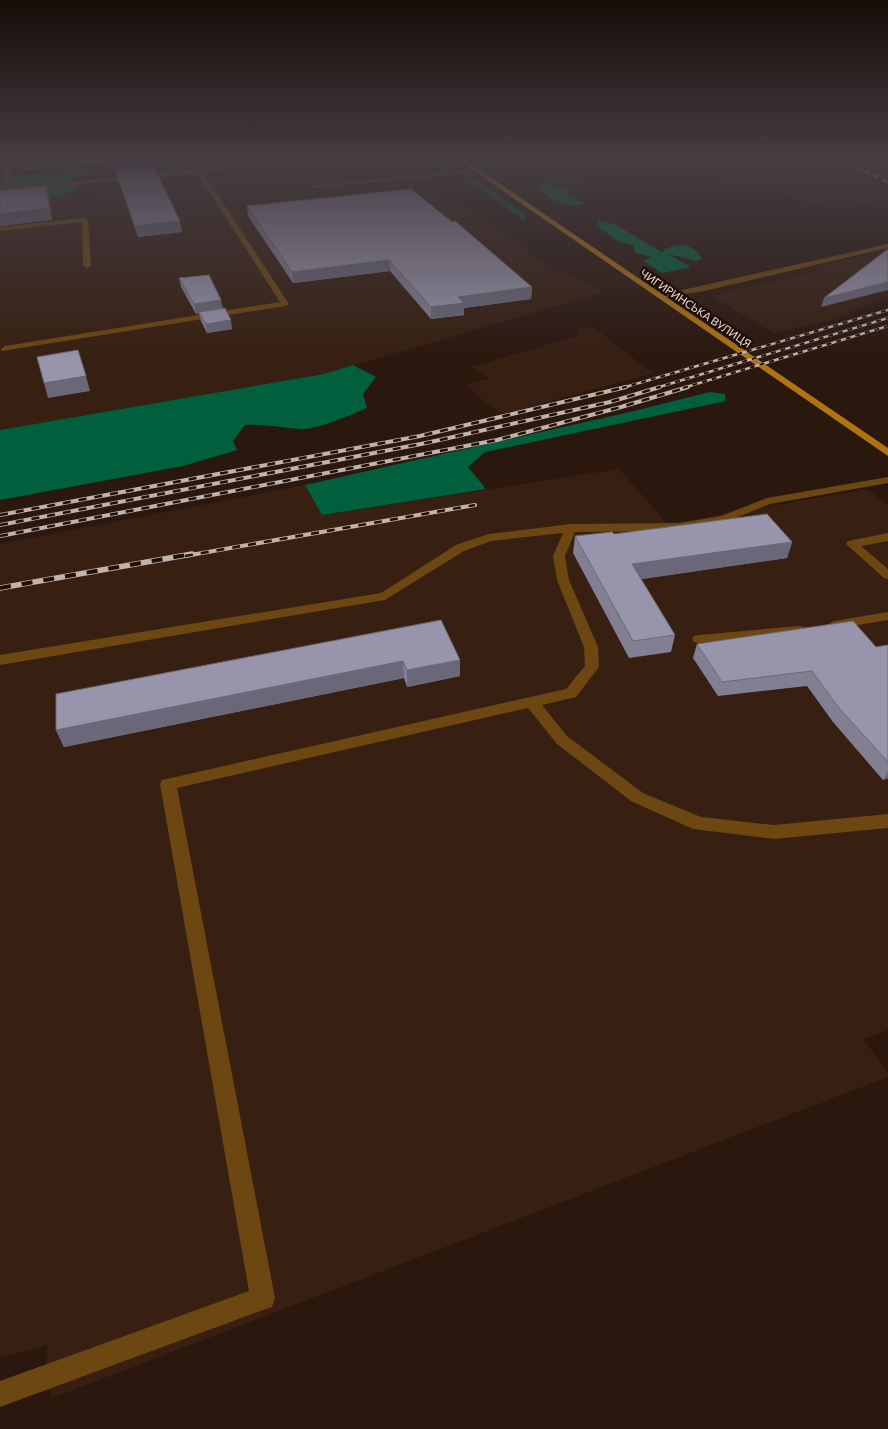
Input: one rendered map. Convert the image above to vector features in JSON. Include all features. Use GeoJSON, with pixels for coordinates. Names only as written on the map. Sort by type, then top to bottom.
{"type":"FeatureCollection","features":[{"type":"Feature","properties":{"kind":"main road","name":"ЧИГИРИНСЬКА ВУЛИЦЯ"},"geometry":{"type":"LineString","coordinates":[[558,227],[888,453]]}},
{"type":"Feature","properties":{"kind":"street"},"geometry":{"type":"LineString","coordinates":[[0,229],[22,227]]}},
{"type":"Feature","properties":{"kind":"street"},"geometry":{"type":"LineString","coordinates":[[85,227],[87,266]]}},
{"type":"Feature","properties":{"kind":"street"},"geometry":{"type":"LineString","coordinates":[[5,349],[285,304],[235,227]]}},
{"type":"Feature","properties":{"kind":"street"},"geometry":{"type":"LineString","coordinates":[[660,296],[704,289],[888,246]]}},
{"type":"Feature","properties":{"kind":"street"},"geometry":{"type":"LineString","coordinates":[[0,660],[385,596],[460,548],[489,538],[571,528],[680,527],[724,519],[768,501],[888,480]]}},
{"type":"Feature","properties":{"kind":"street"},"geometry":{"type":"LineString","coordinates":[[0,1394],[263,1298],[168,784],[571,693],[592,667],[591,647],[564,580],[559,556],[571,528]]}},
{"type":"Feature","properties":{"kind":"street"},"geometry":{"type":"LineString","coordinates":[[888,537],[852,544],[888,576]]}},
{"type":"Feature","properties":{"kind":"street"},"geometry":{"type":"LineString","coordinates":[[699,639],[820,627],[888,616]]}},
{"type":"Feature","properties":{"kind":"street"},"geometry":{"type":"LineString","coordinates":[[531,702],[562,740],[637,797],[699,824],[774,832],[888,821]]}},
{"type":"Feature","properties":{"kind":"shaded area"},"geometry":{"type":"Polygon","coordinates":[[[0,227],[495,227],[553,269],[605,292],[324,374],[0,430],[0,227]]]}},
{"type":"Feature","properties":{"kind":"shaded area"},"geometry":{"type":"Polygon","coordinates":[[[888,250],[888,296],[836,319],[774,333],[711,296],[817,271],[815,267],[888,250]]]}},
{"type":"Feature","properties":{"kind":"shaded area"},"geometry":{"type":"Polygon","coordinates":[[[593,327],[653,373],[503,414],[486,403],[466,384],[490,379],[471,367],[578,336],[578,329],[593,327]]]}},
{"type":"Feature","properties":{"kind":"shaded area"},"geometry":{"type":"Polygon","coordinates":[[[619,469],[668,524],[867,489],[888,505],[888,1030],[863,1039],[888,1073],[888,1077],[52,1398],[46,1378],[47,1345],[0,1358],[0,544],[305,485],[322,515],[619,469]]]}},
{"type":"Feature","properties":{"kind":"green space"},"geometry":{"type":"Polygon","coordinates":[[[598,227],[619,227],[663,253],[664,249],[685,245],[693,249],[702,258],[697,261],[668,254],[691,267],[662,273],[643,261],[652,257],[636,253],[633,245],[619,242],[598,227]]]}},
{"type":"Feature","properties":{"kind":"green space"},"geometry":{"type":"Polygon","coordinates":[[[353,365],[376,377],[363,394],[367,408],[343,418],[307,429],[245,425],[233,441],[237,450],[183,466],[0,500],[0,430],[324,374],[353,365]]]}},
{"type":"Feature","properties":{"kind":"green space"},"geometry":{"type":"Polygon","coordinates":[[[710,392],[725,394],[726,401],[485,452],[468,467],[486,489],[322,515],[305,485],[630,412],[710,392]]]}},
{"type":"Feature","properties":{"kind":"building"},"geometry":{"type":"Polygon","coordinates":[[[261,227],[462,227],[532,287],[458,297],[464,303],[431,307],[389,260],[292,272],[261,227]]]}},
{"type":"Feature","properties":{"kind":"building"},"geometry":{"type":"Polygon","coordinates":[[[888,249],[888,282],[824,298],[888,249]]]}},
{"type":"Feature","properties":{"kind":"building"},"geometry":{"type":"Polygon","coordinates":[[[209,275],[221,300],[194,304],[179,278],[209,275]]]}},
{"type":"Feature","properties":{"kind":"building"},"geometry":{"type":"Polygon","coordinates":[[[225,308],[231,320],[206,324],[199,312],[225,308]]]}},
{"type":"Feature","properties":{"kind":"building"},"geometry":{"type":"Polygon","coordinates":[[[78,350],[86,376],[44,383],[37,357],[78,350]]]}},
{"type":"Feature","properties":{"kind":"building"},"geometry":{"type":"Polygon","coordinates":[[[767,514],[792,542],[632,564],[675,635],[633,641],[575,536],[612,532],[614,534],[767,514]]]}},
{"type":"Feature","properties":{"kind":"building"},"geometry":{"type":"Polygon","coordinates":[[[441,620],[460,660],[407,670],[403,661],[56,730],[56,694],[441,620]]]}},
{"type":"Feature","properties":{"kind":"building"},"geometry":{"type":"Polygon","coordinates":[[[853,621],[876,647],[888,645],[888,762],[839,708],[812,671],[722,682],[697,644],[853,621]]]}},
{"type":"Feature","properties":{"kind":"railway"},"geometry":{"type":"LineString","coordinates":[[623,388],[888,310]]}},
{"type":"Feature","properties":{"kind":"railway"},"geometry":{"type":"LineString","coordinates":[[656,388],[888,318]]}},
{"type":"Feature","properties":{"kind":"railway"},"geometry":{"type":"LineString","coordinates":[[683,388],[888,326]]}},
{"type":"Feature","properties":{"kind":"railway"},"geometry":{"type":"LineString","coordinates":[[0,525],[426,443],[610,402],[660,387]]}},
{"type":"Feature","properties":{"kind":"railway"},"geometry":{"type":"LineString","coordinates":[[0,536],[497,440],[688,387]]}},
{"type":"Feature","properties":{"kind":"railway"},"geometry":{"type":"LineString","coordinates":[[0,515],[420,436],[623,388]]}},
{"type":"Feature","properties":{"kind":"railway"},"geometry":{"type":"LineString","coordinates":[[185,556],[475,505]]}},
{"type":"Feature","properties":{"kind":"railway"},"geometry":{"type":"LineString","coordinates":[[0,588],[192,554]]}}]}
